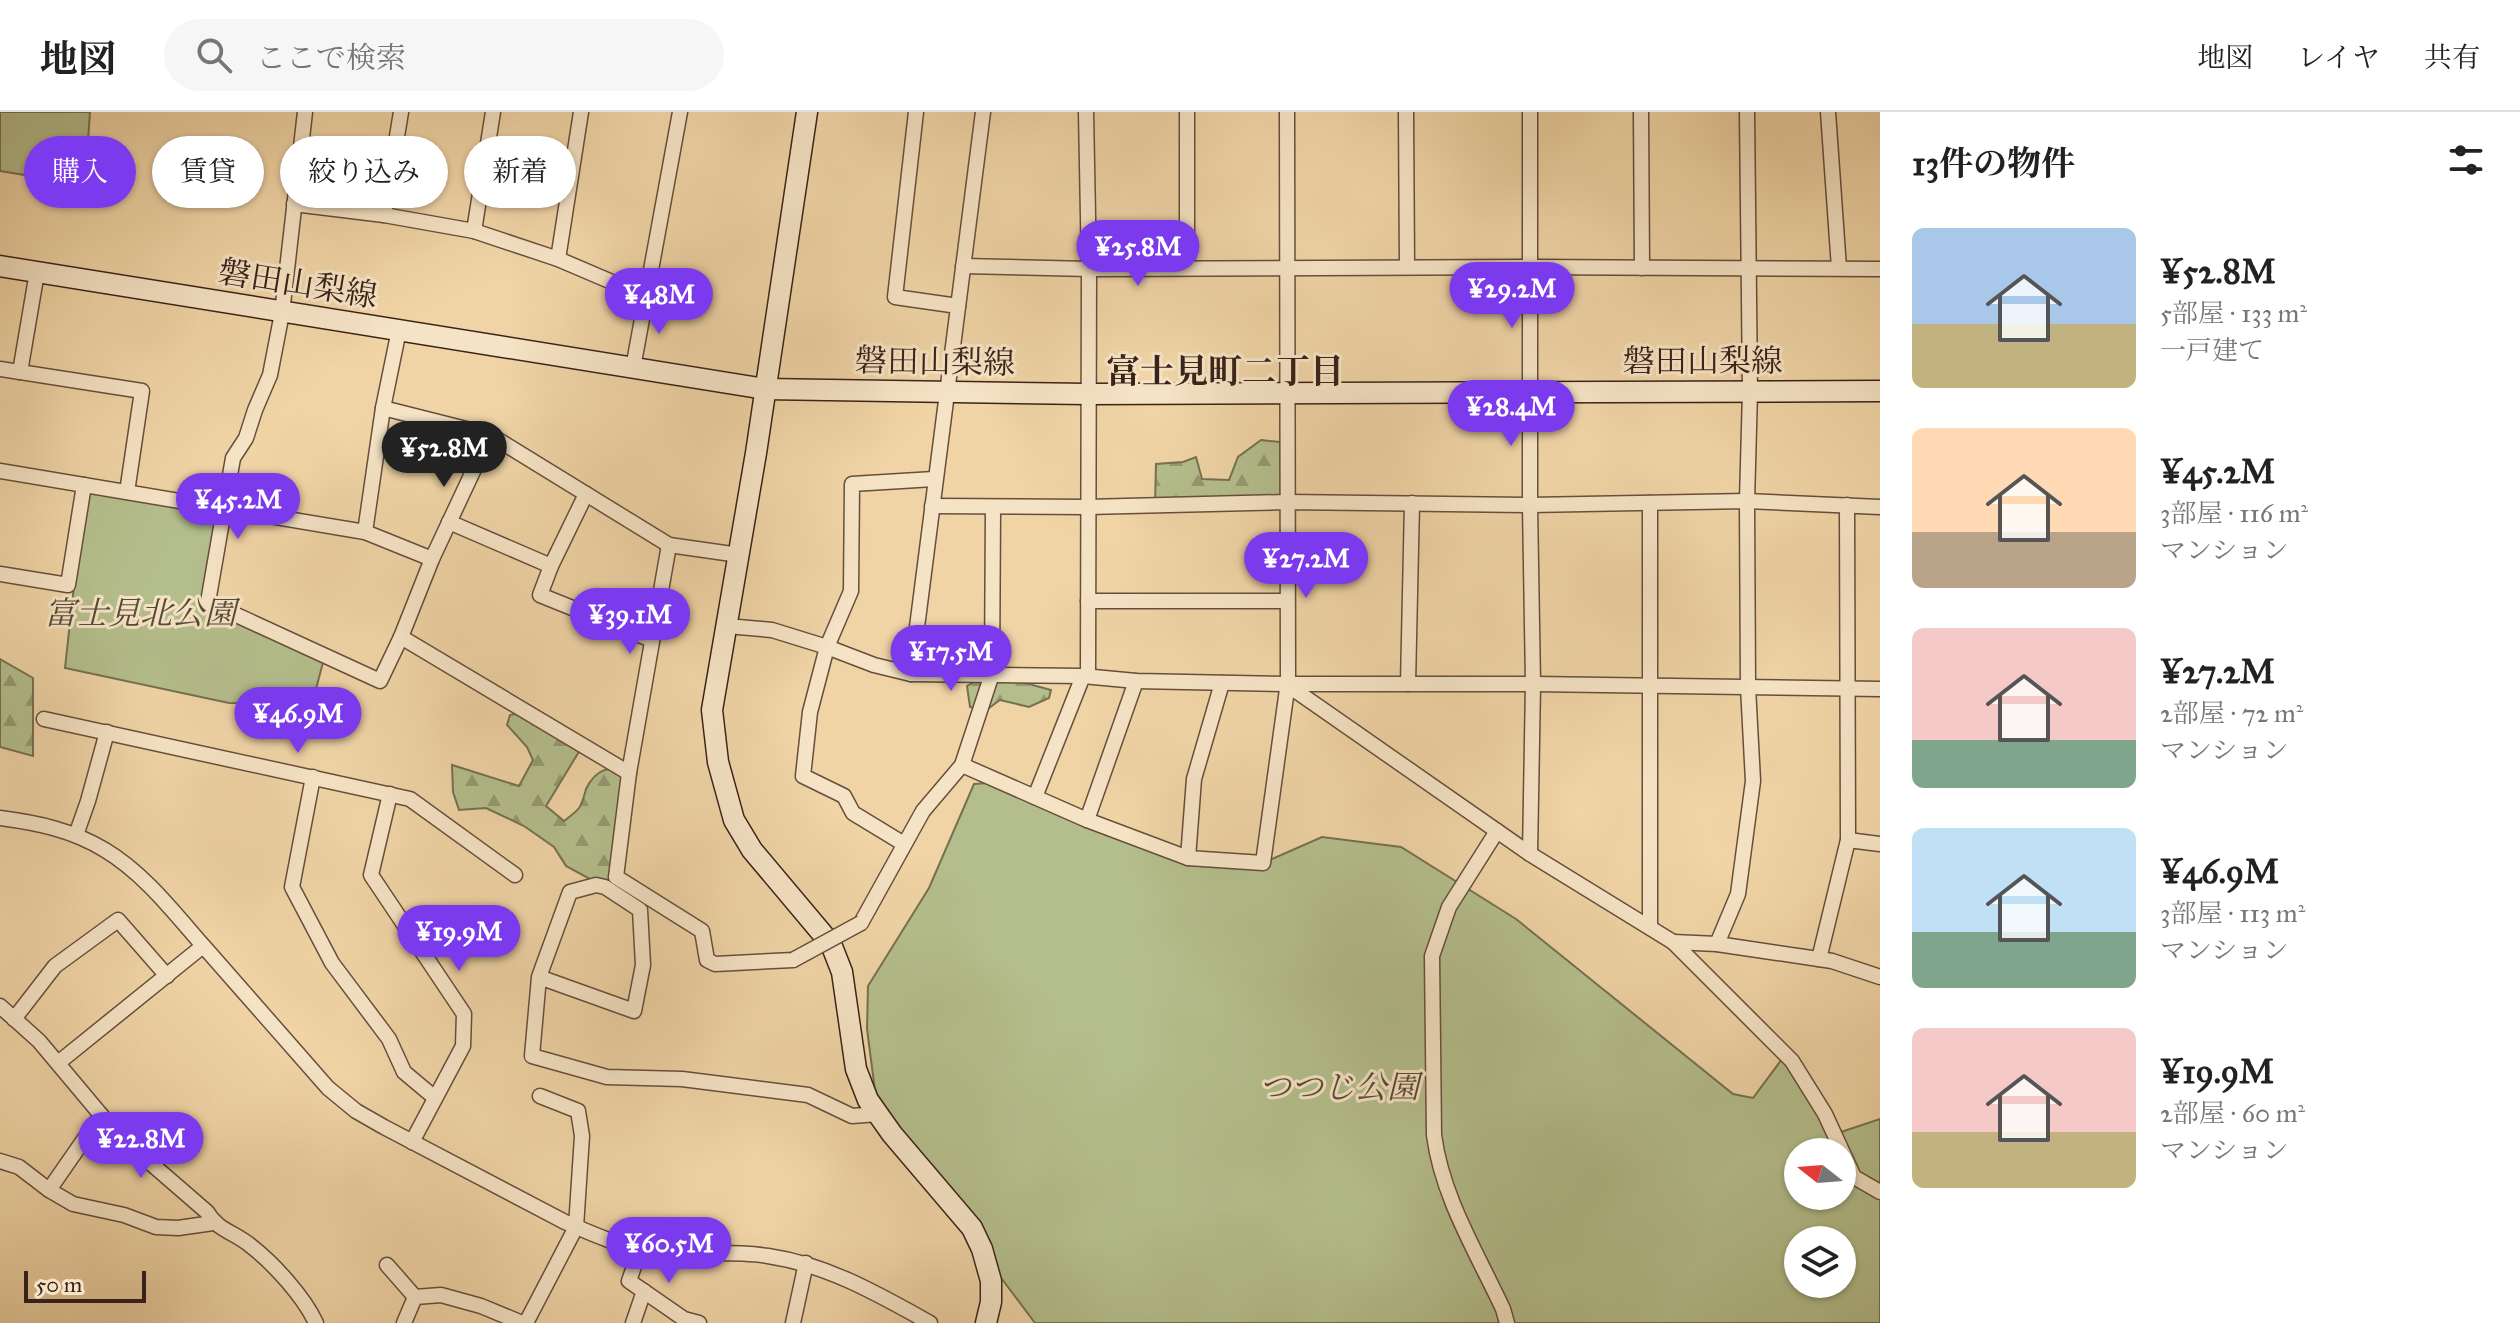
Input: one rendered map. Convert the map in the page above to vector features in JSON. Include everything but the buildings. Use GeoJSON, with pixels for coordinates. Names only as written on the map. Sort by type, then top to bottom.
{"type":"FeatureCollection","features":[{"type":"Feature","properties":{"kind":"main road"},"geometry":{"type":"LineString","coordinates":[[807,112],[712,710],[718,762],[734,820],[752,850],[831,944],[842,972],[856,1069],[868,1100],[972,1228],[991,1281],[991,1302],[986,1323]]}},
{"type":"Feature","properties":{"kind":"main road","name":"磐田山梨線"},"geometry":{"type":"LineString","coordinates":[[0,266],[765,389],[1088,394],[1880,391]]}},
{"type":"Feature","properties":{"kind":"street"},"geometry":{"type":"LineString","coordinates":[[302,136],[305,112]]}},
{"type":"Feature","properties":{"kind":"street"},"geometry":{"type":"LineString","coordinates":[[384,215],[401,112]]}},
{"type":"Feature","properties":{"kind":"street"},"geometry":{"type":"LineString","coordinates":[[474,231],[493,112]]}},
{"type":"Feature","properties":{"kind":"street"},"geometry":{"type":"LineString","coordinates":[[558,259],[581,112]]}},
{"type":"Feature","properties":{"kind":"street"},"geometry":{"type":"LineString","coordinates":[[633,368],[680,112]]}},
{"type":"Feature","properties":{"kind":"street"},"geometry":{"type":"LineString","coordinates":[[916,112],[895,297],[958,306]]}},
{"type":"Feature","properties":{"kind":"street"},"geometry":{"type":"LineString","coordinates":[[911,674],[983,112]]}},
{"type":"Feature","properties":{"kind":"street"},"geometry":{"type":"LineString","coordinates":[[1035,797],[1086,676],[1089,269],[1086,112]]}},
{"type":"Feature","properties":{"kind":"street"},"geometry":{"type":"LineString","coordinates":[[1187,112],[1187,268]]}},
{"type":"Feature","properties":{"kind":"street"},"geometry":{"type":"LineString","coordinates":[[962,765],[1087,820],[1188,858],[1263,863],[1288,682],[1287,112]]}},
{"type":"Feature","properties":{"kind":"street"},"geometry":{"type":"LineString","coordinates":[[1406,112],[1407,267]]}},
{"type":"Feature","properties":{"kind":"street"},"geometry":{"type":"LineString","coordinates":[[1530,112],[1533,684],[1530,854]]}},
{"type":"Feature","properties":{"kind":"street"},"geometry":{"type":"LineString","coordinates":[[1641,112],[1642,268]]}},
{"type":"Feature","properties":{"kind":"street"},"geometry":{"type":"LineString","coordinates":[[1717,944],[1738,894],[1753,781],[1748,687],[1750,391],[1747,112]]}},
{"type":"Feature","properties":{"kind":"street"},"geometry":{"type":"LineString","coordinates":[[1828,112],[1839,268]]}},
{"type":"Feature","properties":{"kind":"street"},"geometry":{"type":"LineString","coordinates":[[294,208],[282,313],[270,375],[246,438],[233,458],[208,602],[380,681],[490,435]]}},
{"type":"Feature","properties":{"kind":"street"},"geometry":{"type":"LineString","coordinates":[[327,208],[474,231],[558,259],[647,297]]}},
{"type":"Feature","properties":{"kind":"street"},"geometry":{"type":"LineString","coordinates":[[963,266],[1089,269],[1880,269]]}},
{"type":"Feature","properties":{"kind":"street"},"geometry":{"type":"LineString","coordinates":[[20,372],[37,272]]}},
{"type":"Feature","properties":{"kind":"street"},"geometry":{"type":"LineString","coordinates":[[365,532],[383,408],[399,330]]}},
{"type":"Feature","properties":{"kind":"street"},"geometry":{"type":"LineString","coordinates":[[0,369],[142,391],[127,492]]}},
{"type":"Feature","properties":{"kind":"street"},"geometry":{"type":"LineString","coordinates":[[383,408],[490,435],[669,545],[739,555]]}},
{"type":"Feature","properties":{"kind":"street"},"geometry":{"type":"LineString","coordinates":[[0,471],[365,532],[432,559]]}},
{"type":"Feature","properties":{"kind":"street"},"geometry":{"type":"LineString","coordinates":[[904,844],[853,813],[844,796],[803,776],[810,712],[827,647],[851,591],[852,484],[934,479]]}},
{"type":"Feature","properties":{"kind":"street"},"geometry":{"type":"LineString","coordinates":[[0,574],[68,585],[84,485]]}},
{"type":"Feature","properties":{"kind":"street"},"geometry":{"type":"LineString","coordinates":[[586,494],[540,595],[652,640]]}},
{"type":"Feature","properties":{"kind":"street"},"geometry":{"type":"LineString","coordinates":[[932,506],[1087,507],[1287,502],[1530,505],[1747,501],[1880,507]]}},
{"type":"Feature","properties":{"kind":"street"},"geometry":{"type":"LineString","coordinates":[[1408,684],[1412,503]]}},
{"type":"Feature","properties":{"kind":"street"},"geometry":{"type":"LineString","coordinates":[[1650,503],[1650,927]]}},
{"type":"Feature","properties":{"kind":"street"},"geometry":{"type":"LineString","coordinates":[[1819,959],[1848,840],[1847,505]]}},
{"type":"Feature","properties":{"kind":"street"},"geometry":{"type":"LineString","coordinates":[[669,545],[629,773],[616,877],[702,931],[707,960],[715,964],[793,960],[861,923],[923,811],[962,765],[992,674],[993,507]]}},
{"type":"Feature","properties":{"kind":"street"},"geometry":{"type":"LineString","coordinates":[[449,522],[551,566]]}},
{"type":"Feature","properties":{"kind":"street"},"geometry":{"type":"LineString","coordinates":[[1088,601],[1287,601]]}},
{"type":"Feature","properties":{"kind":"street"},"geometry":{"type":"LineString","coordinates":[[727,626],[772,630],[874,665],[911,674],[1086,676],[1136,681],[1286,684],[1880,689]]}},
{"type":"Feature","properties":{"kind":"street"},"geometry":{"type":"LineString","coordinates":[[401,637],[629,773]]}},
{"type":"Feature","properties":{"kind":"street"},"geometry":{"type":"LineString","coordinates":[[1087,820],[1136,681]]}},
{"type":"Feature","properties":{"kind":"street"},"geometry":{"type":"LineString","coordinates":[[1188,858],[1194,779],[1222,683]]}},
{"type":"Feature","properties":{"kind":"street"},"geometry":{"type":"LineString","coordinates":[[1286,684],[1530,854],[1673,942],[1792,1061],[1825,1114],[1854,1177],[1880,1192]]}},
{"type":"Feature","properties":{"kind":"street"},"geometry":{"type":"LineString","coordinates":[[44,719],[410,799],[515,875]]}},
{"type":"Feature","properties":{"kind":"street"},"geometry":{"type":"LineString","coordinates":[[76,835],[107,732]]}},
{"type":"Feature","properties":{"kind":"street"},"geometry":{"type":"LineString","coordinates":[[313,777],[292,887],[332,963],[389,1039],[404,1072],[435,1098]]}},
{"type":"Feature","properties":{"kind":"street"},"geometry":{"type":"LineString","coordinates":[[390,794],[371,875],[464,1014],[463,1046],[412,1142]]}},
{"type":"Feature","properties":{"kind":"street"},"geometry":{"type":"LineString","coordinates":[[0,818],[45,824],[76,835],[132,870],[163,900],[328,1088],[356,1111],[412,1142],[596,1236],[652,1251],[765,1255],[806,1263],[877,1292],[930,1323]]}},
{"type":"Feature","properties":{"kind":"street"},"geometry":{"type":"LineString","coordinates":[[1497,831],[1449,907],[1432,956],[1434,1135],[1437,1158],[1454,1206],[1507,1323]]}},
{"type":"Feature","properties":{"kind":"street"},"geometry":{"type":"LineString","coordinates":[[1848,840],[1880,844]]}},
{"type":"Feature","properties":{"kind":"street"},"geometry":{"type":"LineString","coordinates":[[539,977],[634,1011],[643,965],[640,910],[605,887],[596,885],[570,892],[539,977],[532,1056],[607,1077],[682,1079],[808,1095],[852,1116],[878,1114]]}},
{"type":"Feature","properties":{"kind":"street"},"geometry":{"type":"LineString","coordinates":[[14,1019],[55,966],[118,920],[167,976]]}},
{"type":"Feature","properties":{"kind":"street"},"geometry":{"type":"LineString","coordinates":[[1673,942],[1717,944],[1832,961],[1880,977]]}},
{"type":"Feature","properties":{"kind":"street"},"geometry":{"type":"LineString","coordinates":[[58,1063],[203,946]]}},
{"type":"Feature","properties":{"kind":"street"},"geometry":{"type":"LineString","coordinates":[[0,1006],[39,1041],[117,1134],[207,1212],[213,1223],[251,1245],[309,1309],[316,1323]]}},
{"type":"Feature","properties":{"kind":"street"},"geometry":{"type":"LineString","coordinates":[[415,1297],[441,1295],[524,1323],[576,1227],[582,1136],[578,1111],[540,1096]]}},
{"type":"Feature","properties":{"kind":"street"},"geometry":{"type":"LineString","coordinates":[[49,1190],[101,1115]]}},
{"type":"Feature","properties":{"kind":"street"},"geometry":{"type":"LineString","coordinates":[[0,1161],[19,1167],[73,1204],[124,1215],[156,1227],[178,1228],[213,1223]]}},
{"type":"Feature","properties":{"kind":"street"},"geometry":{"type":"LineString","coordinates":[[640,1249],[629,1281],[684,1319],[699,1323]]}},
{"type":"Feature","properties":{"kind":"street"},"geometry":{"type":"LineString","coordinates":[[793,1323],[806,1263]]}},
{"type":"Feature","properties":{"kind":"street"},"geometry":{"type":"LineString","coordinates":[[387,1265],[415,1297]]}},
{"type":"Feature","properties":{"kind":"street"},"geometry":{"type":"LineString","coordinates":[[633,1323],[644,1291]]}},
{"type":"Feature","properties":{"kind":"street"},"geometry":{"type":"LineString","coordinates":[[404,1323],[415,1297]]}},
{"type":"Feature","properties":{"kind":"green space"},"geometry":{"type":"Polygon","coordinates":[[[0,112],[90,112],[88,136],[24,136],[24,175],[0,171],[0,112]]]}},
{"type":"Feature","properties":{"kind":"green space"},"geometry":{"type":"Polygon","coordinates":[[[1261,440],[1280,442],[1283,502],[1155,505],[1156,464],[1183,462],[1196,457],[1202,479],[1229,480],[1238,457],[1261,440]]]}},
{"type":"Feature","properties":{"kind":"green space","name":"富士見北公園"},"geometry":{"type":"Polygon","coordinates":[[[85,485],[224,509],[209,602],[325,655],[312,704],[229,703],[65,668],[85,485]]]}},
{"type":"Feature","properties":{"kind":"green space"},"geometry":{"type":"Polygon","coordinates":[[[0,659],[33,678],[33,756],[0,747],[0,659]]]}},
{"type":"Feature","properties":{"kind":"green space"},"geometry":{"type":"Polygon","coordinates":[[[981,678],[1014,680],[1051,690],[1049,698],[1029,707],[1000,700],[985,711],[970,707],[967,686],[981,678]]]}},
{"type":"Feature","properties":{"kind":"green space"},"geometry":{"type":"Polygon","coordinates":[[[519,713],[580,750],[546,806],[564,821],[579,808],[590,782],[599,773],[616,769],[629,773],[608,889],[566,866],[554,847],[524,826],[486,808],[459,810],[453,792],[452,765],[519,786],[533,760],[527,747],[507,725],[510,715],[519,713]]]}},
{"type":"Feature","properties":{"kind":"green space","name":"つつじ公園"},"geometry":{"type":"Polygon","coordinates":[[[1002,782],[1188,858],[1263,863],[1322,837],[1401,847],[1516,919],[1733,1094],[1753,1098],[1785,1055],[1835,1134],[1880,1119],[1880,1323],[1035,1323],[878,1114],[867,1029],[868,986],[929,888],[974,784],[1002,782]]]}},
{"type":"Feature","properties":{"kind":"district","name":"富士見町二丁目"},"geometry":{"type":"Point","coordinates":[1225,371]}}]}
